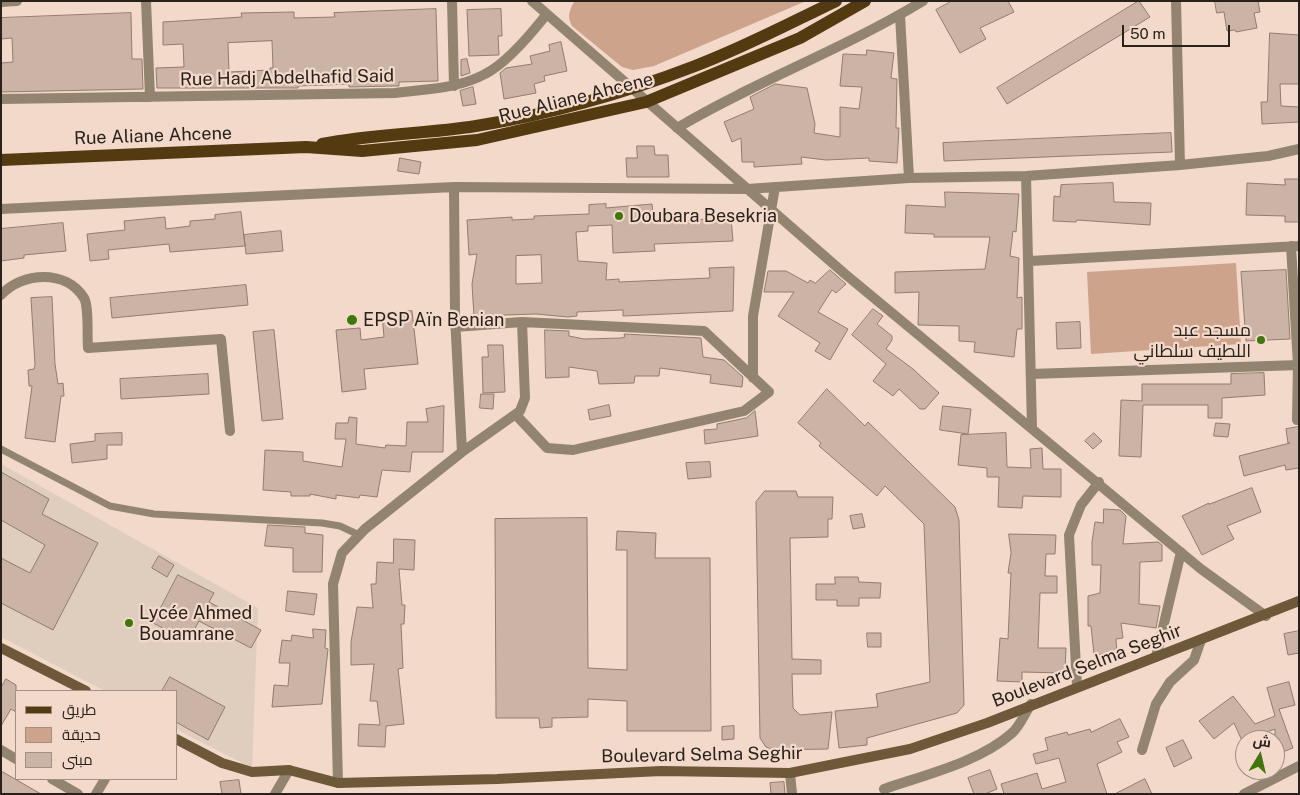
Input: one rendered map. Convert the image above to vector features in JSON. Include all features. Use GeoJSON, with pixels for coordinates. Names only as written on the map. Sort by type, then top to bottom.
{"type":"FeatureCollection","features":[{"type":"Feature","properties":{"kind":"main road","name":"Rue Aliane Ahcene"},"geometry":{"type":"LineString","coordinates":[[306,147],[362,136],[476,126],[583,103],[631,90],[697,66],[836,1]]}},
{"type":"Feature","properties":{"kind":"main road","name":"Rue Aliane Ahcene"},"geometry":{"type":"LineString","coordinates":[[1,160],[306,147],[362,151],[477,140],[646,102],[800,38],[865,1]]}},
{"type":"Feature","properties":{"kind":"main road","name":"Boulevard Selma Seghir"},"geometry":{"type":"LineString","coordinates":[[178,740],[222,763],[252,772],[289,770],[338,783],[497,779],[661,771],[790,773],[910,749],[987,723],[1031,704],[1266,616],[1299,601]]}},
{"type":"Feature","properties":{"kind":"main road"},"geometry":{"type":"LineString","coordinates":[[1,648],[84,690]]}},
{"type":"Feature","properties":{"kind":"street"},"geometry":{"type":"LineString","coordinates":[[1,2],[17,1]]}},
{"type":"Feature","properties":{"kind":"street"},"geometry":{"type":"LineString","coordinates":[[146,1],[150,97]]}},
{"type":"Feature","properties":{"kind":"street"},"geometry":{"type":"LineString","coordinates":[[452,1],[454,86]]}},
{"type":"Feature","properties":{"kind":"street"},"geometry":{"type":"LineString","coordinates":[[532,1],[631,90],[1032,428],[1222,586],[1266,616]]}},
{"type":"Feature","properties":{"kind":"street"},"geometry":{"type":"LineString","coordinates":[[677,128],[710,109],[820,57],[923,1]]}},
{"type":"Feature","properties":{"kind":"street"},"geometry":{"type":"LineString","coordinates":[[1179,2],[1180,165]]}},
{"type":"Feature","properties":{"kind":"street","name":"Rue Hadj Abdelhafid Said"},"geometry":{"type":"LineString","coordinates":[[1,99],[395,93],[454,86],[486,74],[525,41],[546,15]]}},
{"type":"Feature","properties":{"kind":"street"},"geometry":{"type":"LineString","coordinates":[[900,15],[910,178]]}},
{"type":"Feature","properties":{"kind":"street"},"geometry":{"type":"LineString","coordinates":[[1,209],[454,187],[748,189],[910,178],[1026,176],[1180,165],[1268,156],[1299,149]]}},
{"type":"Feature","properties":{"kind":"street"},"geometry":{"type":"LineString","coordinates":[[1026,176],[1030,261],[1032,428]]}},
{"type":"Feature","properties":{"kind":"street"},"geometry":{"type":"LineString","coordinates":[[454,187],[455,327],[462,452]]}},
{"type":"Feature","properties":{"kind":"street"},"geometry":{"type":"LineString","coordinates":[[753,378],[753,316],[775,187]]}},
{"type":"Feature","properties":{"kind":"street"},"geometry":{"type":"LineString","coordinates":[[1030,261],[1295,246],[1298,365],[1297,420]]}},
{"type":"Feature","properties":{"kind":"street"},"geometry":{"type":"LineString","coordinates":[[1,295],[10,285],[34,277],[55,278],[71,282],[85,299],[88,348],[221,340],[230,431]]}},
{"type":"Feature","properties":{"kind":"street"},"geometry":{"type":"LineString","coordinates":[[455,327],[522,322],[704,331],[769,392],[744,411],[574,450],[547,448],[516,414]]}},
{"type":"Feature","properties":{"kind":"street"},"geometry":{"type":"LineString","coordinates":[[338,783],[333,584],[342,552],[462,452],[516,414],[523,406],[526,398],[522,322]]}},
{"type":"Feature","properties":{"kind":"street"},"geometry":{"type":"LineString","coordinates":[[1031,374],[1298,365]]}},
{"type":"Feature","properties":{"kind":"street"},"geometry":{"type":"LineString","coordinates":[[1078,686],[1069,535],[1081,505],[1098,482]]}},
{"type":"Feature","properties":{"kind":"street"},"geometry":{"type":"LineString","coordinates":[[1156,657],[1181,552]]}},
{"type":"Feature","properties":{"kind":"street"},"geometry":{"type":"LineString","coordinates":[[1142,750],[1156,704],[1170,682],[1194,660],[1201,640]]}},
{"type":"Feature","properties":{"kind":"street"},"geometry":{"type":"LineString","coordinates":[[884,789],[958,763],[996,746],[1014,732],[1031,704]]}},
{"type":"Feature","properties":{"kind":"street"},"geometry":{"type":"LineString","coordinates":[[1,750],[15,758]]}},
{"type":"Feature","properties":{"kind":"street"},"geometry":{"type":"LineString","coordinates":[[1244,794],[1299,766]]}},
{"type":"Feature","properties":{"kind":"street"},"geometry":{"type":"LineString","coordinates":[[275,794],[289,770]]}},
{"type":"Feature","properties":{"kind":"street"},"geometry":{"type":"LineString","coordinates":[[790,773],[792,794]]}},
{"type":"Feature","properties":{"kind":"street"},"geometry":{"type":"LineString","coordinates":[[54,780],[78,794]]}},
{"type":"Feature","properties":{"kind":"street"},"geometry":{"type":"LineString","coordinates":[[96,794],[104,780]]}},
{"type":"Feature","properties":{"kind":"lane"},"geometry":{"type":"LineString","coordinates":[[1,448],[110,506],[154,514],[322,523],[340,526],[359,536]]}},
{"type":"Feature","properties":{"kind":"shaded area","name":"Lycée Ahmed Bouamrane"},"geometry":{"type":"Polygon","coordinates":[[[1,464],[258,608],[252,768],[178,730],[178,690],[103,690],[1,637],[1,464]]]}},
{"type":"Feature","properties":{"kind":"green space"},"geometry":{"type":"Polygon","coordinates":[[[806,1],[654,66],[633,70],[622,67],[572,26],[569,17],[570,11],[574,2],[806,1]]]}},
{"type":"Feature","properties":{"kind":"green space"},"geometry":{"type":"Polygon","coordinates":[[[1236,263],[1241,344],[1091,354],[1087,272],[1236,263]]]}},
{"type":"Feature","properties":{"kind":"building"},"geometry":{"type":"Polygon","coordinates":[[[952,1],[1008,1],[1014,12],[980,28],[986,39],[960,53],[936,10],[952,1]]]}},
{"type":"Feature","properties":{"kind":"building"},"geometry":{"type":"Polygon","coordinates":[[[1139,1],[1150,17],[1007,104],[997,88],[1139,1]]]}},
{"type":"Feature","properties":{"kind":"building"},"geometry":{"type":"Polygon","coordinates":[[[1215,1],[1258,1],[1260,12],[1254,13],[1257,28],[1236,32],[1235,30],[1227,31],[1224,12],[1217,13],[1215,1]]]}},
{"type":"Feature","properties":{"kind":"building"},"geometry":{"type":"Polygon","coordinates":[[[436,9],[438,81],[399,82],[399,86],[349,87],[349,84],[298,86],[298,88],[157,88],[156,68],[184,67],[183,44],[163,45],[163,22],[242,17],[241,13],[294,12],[294,18],[335,17],[334,13],[436,9]],[[272,41],[228,43],[229,72],[270,70],[270,68],[273,68],[272,41]]]}},
{"type":"Feature","properties":{"kind":"building"},"geometry":{"type":"Polygon","coordinates":[[[501,9],[502,36],[498,36],[499,55],[469,56],[467,10],[501,9]]]}},
{"type":"Feature","properties":{"kind":"building"},"geometry":{"type":"Polygon","coordinates":[[[131,13],[132,59],[142,59],[143,89],[1,92],[1,63],[13,62],[12,38],[1,39],[1,18],[131,13]]]}},
{"type":"Feature","properties":{"kind":"building"},"geometry":{"type":"Polygon","coordinates":[[[1270,33],[1299,35],[1299,84],[1280,84],[1281,106],[1299,107],[1299,122],[1262,124],[1261,102],[1267,102],[1270,33]]]}},
{"type":"Feature","properties":{"kind":"building"},"geometry":{"type":"Polygon","coordinates":[[[561,42],[567,71],[544,76],[545,81],[534,84],[536,93],[504,99],[500,73],[506,68],[532,64],[530,56],[550,51],[549,45],[561,42]]]}},
{"type":"Feature","properties":{"kind":"building"},"geometry":{"type":"Polygon","coordinates":[[[867,50],[894,53],[891,78],[897,79],[896,128],[899,128],[897,163],[869,161],[869,158],[826,160],[801,157],[802,164],[754,167],[754,162],[742,162],[741,138],[732,142],[724,122],[754,109],[750,97],[775,84],[807,88],[815,124],[814,133],[840,137],[840,107],[859,109],[862,87],[840,86],[843,54],[866,55],[867,50]]]}},
{"type":"Feature","properties":{"kind":"building"},"geometry":{"type":"Polygon","coordinates":[[[467,59],[470,73],[461,76],[461,60],[467,59]]]}},
{"type":"Feature","properties":{"kind":"building"},"geometry":{"type":"Polygon","coordinates":[[[473,87],[476,104],[463,106],[460,91],[473,87]]]}},
{"type":"Feature","properties":{"kind":"building"},"geometry":{"type":"Polygon","coordinates":[[[1171,133],[1172,152],[944,161],[943,143],[1171,133]]]}},
{"type":"Feature","properties":{"kind":"building"},"geometry":{"type":"Polygon","coordinates":[[[637,146],[654,146],[655,155],[668,155],[669,177],[627,177],[626,158],[637,158],[637,146]]]}},
{"type":"Feature","properties":{"kind":"building"},"geometry":{"type":"Polygon","coordinates":[[[400,158],[421,162],[419,174],[398,171],[400,158]]]}},
{"type":"Feature","properties":{"kind":"building"},"geometry":{"type":"Polygon","coordinates":[[[1285,179],[1299,179],[1299,222],[1285,222],[1285,216],[1246,215],[1247,183],[1285,185],[1285,179]]]}},
{"type":"Feature","properties":{"kind":"building"},"geometry":{"type":"Polygon","coordinates":[[[1113,183],[1114,202],[1151,203],[1150,225],[1077,220],[1076,222],[1053,221],[1054,196],[1060,197],[1061,185],[1113,183]]]}},
{"type":"Feature","properties":{"kind":"building"},"geometry":{"type":"Polygon","coordinates":[[[945,192],[1019,194],[1016,232],[1013,231],[1010,256],[1019,258],[1017,298],[1022,297],[1022,329],[1017,329],[1014,357],[974,352],[975,342],[959,341],[959,326],[918,325],[919,292],[895,293],[895,272],[985,269],[990,237],[934,237],[934,234],[905,233],[906,205],[945,207],[945,192]]]}},
{"type":"Feature","properties":{"kind":"building"},"geometry":{"type":"Polygon","coordinates":[[[606,204],[606,208],[652,204],[653,213],[686,212],[686,220],[731,218],[733,241],[654,244],[655,251],[613,253],[612,225],[588,226],[588,231],[576,232],[578,261],[607,263],[606,280],[619,279],[619,282],[710,278],[709,268],[734,267],[733,311],[623,316],[623,310],[577,312],[577,316],[568,317],[536,314],[474,316],[472,284],[477,254],[469,255],[467,220],[512,217],[512,220],[534,219],[534,216],[589,214],[589,205],[606,204]],[[541,255],[516,256],[516,284],[542,283],[541,255]]]}},
{"type":"Feature","properties":{"kind":"building"},"geometry":{"type":"Polygon","coordinates":[[[241,212],[245,246],[170,252],[169,244],[108,250],[109,259],[90,261],[87,234],[125,230],[124,221],[165,217],[166,229],[190,226],[190,221],[215,219],[215,215],[241,212]]]}},
{"type":"Feature","properties":{"kind":"building"},"geometry":{"type":"Polygon","coordinates":[[[63,223],[66,251],[24,255],[24,258],[1,261],[1,229],[63,223]]]}},
{"type":"Feature","properties":{"kind":"building"},"geometry":{"type":"Polygon","coordinates":[[[281,231],[283,251],[246,254],[244,235],[281,231]]]}},
{"type":"Feature","properties":{"kind":"building"},"geometry":{"type":"Polygon","coordinates":[[[830,270],[846,284],[836,293],[832,290],[818,312],[848,329],[830,360],[815,351],[820,343],[778,316],[794,292],[764,292],[768,271],[786,271],[808,283],[810,280],[815,283],[830,270]]]}},
{"type":"Feature","properties":{"kind":"building"},"geometry":{"type":"Polygon","coordinates":[[[1286,270],[1290,339],[1246,341],[1241,272],[1286,270]]]}},
{"type":"Feature","properties":{"kind":"building"},"geometry":{"type":"Polygon","coordinates":[[[246,285],[248,305],[112,318],[110,298],[246,285]]]}},
{"type":"Feature","properties":{"kind":"building"},"geometry":{"type":"Polygon","coordinates":[[[52,297],[55,364],[58,384],[63,383],[64,396],[61,396],[55,442],[25,438],[32,386],[29,386],[28,370],[34,369],[35,365],[31,298],[52,297]]]}},
{"type":"Feature","properties":{"kind":"building"},"geometry":{"type":"Polygon","coordinates":[[[873,309],[883,316],[877,324],[892,336],[892,340],[886,349],[913,369],[939,393],[925,409],[920,409],[899,389],[893,396],[873,381],[886,364],[852,335],[873,309]]]}},
{"type":"Feature","properties":{"kind":"building"},"geometry":{"type":"Polygon","coordinates":[[[412,311],[418,364],[364,369],[366,389],[342,392],[336,330],[360,328],[361,340],[384,337],[382,314],[412,311]]]}},
{"type":"Feature","properties":{"kind":"building"},"geometry":{"type":"Polygon","coordinates":[[[1080,322],[1081,348],[1057,349],[1056,323],[1080,322]]]}},
{"type":"Feature","properties":{"kind":"building"},"geometry":{"type":"Polygon","coordinates":[[[274,330],[283,419],[262,421],[253,332],[274,330]]]}},
{"type":"Feature","properties":{"kind":"building"},"geometry":{"type":"Polygon","coordinates":[[[545,330],[569,331],[569,336],[584,339],[621,338],[625,337],[624,334],[701,338],[703,357],[724,360],[743,377],[742,387],[710,383],[711,375],[660,368],[659,376],[635,376],[634,383],[599,384],[597,371],[569,367],[569,377],[546,378],[545,330]]]}},
{"type":"Feature","properties":{"kind":"building"},"geometry":{"type":"Polygon","coordinates":[[[488,345],[503,345],[505,392],[483,393],[482,357],[488,357],[488,345]]]}},
{"type":"Feature","properties":{"kind":"building"},"geometry":{"type":"Polygon","coordinates":[[[1264,373],[1265,395],[1222,398],[1222,418],[1208,418],[1208,405],[1143,405],[1141,457],[1119,456],[1121,400],[1142,401],[1142,384],[1231,384],[1231,374],[1264,373]]]}},
{"type":"Feature","properties":{"kind":"building"},"geometry":{"type":"Polygon","coordinates":[[[208,374],[209,394],[121,399],[120,379],[208,374]]]}},
{"type":"Feature","properties":{"kind":"building"},"geometry":{"type":"Polygon","coordinates":[[[827,389],[865,426],[868,422],[955,507],[959,520],[964,705],[957,713],[867,738],[867,745],[839,748],[835,711],[878,707],[876,694],[930,682],[924,524],[885,486],[877,496],[819,446],[821,443],[798,423],[827,389]]]}},
{"type":"Feature","properties":{"kind":"building"},"geometry":{"type":"Polygon","coordinates":[[[481,394],[494,394],[493,409],[480,408],[481,394]]]}},
{"type":"Feature","properties":{"kind":"building"},"geometry":{"type":"Polygon","coordinates":[[[609,405],[611,416],[590,420],[588,410],[609,405]]]}},
{"type":"Feature","properties":{"kind":"building"},"geometry":{"type":"Polygon","coordinates":[[[444,406],[443,452],[412,452],[410,472],[382,470],[377,497],[360,495],[359,498],[336,495],[336,499],[310,494],[310,496],[291,496],[291,492],[263,490],[265,450],[303,452],[303,461],[342,467],[346,439],[335,439],[336,423],[348,423],[349,417],[357,418],[356,444],[385,448],[386,445],[406,446],[407,422],[428,422],[426,409],[444,406]]]}},
{"type":"Feature","properties":{"kind":"building"},"geometry":{"type":"Polygon","coordinates":[[[943,406],[971,409],[968,434],[940,430],[943,406]]]}},
{"type":"Feature","properties":{"kind":"building"},"geometry":{"type":"Polygon","coordinates":[[[755,411],[758,436],[705,444],[704,430],[717,429],[717,424],[746,418],[755,411]]]}},
{"type":"Feature","properties":{"kind":"building"},"geometry":{"type":"Polygon","coordinates":[[[1216,423],[1230,424],[1228,437],[1214,436],[1216,423]]]}},
{"type":"Feature","properties":{"kind":"building"},"geometry":{"type":"Polygon","coordinates":[[[1299,427],[1299,468],[1286,470],[1285,465],[1244,476],[1239,456],[1290,443],[1288,443],[1286,429],[1299,427]]]}},
{"type":"Feature","properties":{"kind":"building"},"geometry":{"type":"Polygon","coordinates":[[[122,433],[122,445],[107,445],[107,459],[72,463],[70,444],[95,441],[95,434],[122,433]]]}},
{"type":"Feature","properties":{"kind":"building"},"geometry":{"type":"Polygon","coordinates":[[[1006,433],[1007,467],[1031,468],[1030,449],[1042,448],[1043,469],[1061,469],[1061,497],[1023,496],[1022,508],[998,507],[999,477],[987,477],[987,468],[958,465],[961,435],[1006,433]]]}},
{"type":"Feature","properties":{"kind":"building"},"geometry":{"type":"Polygon","coordinates":[[[1094,433],[1102,441],[1093,449],[1085,441],[1094,433]]]}},
{"type":"Feature","properties":{"kind":"building"},"geometry":{"type":"Polygon","coordinates":[[[710,462],[711,477],[688,479],[686,463],[710,462]]]}},
{"type":"Feature","properties":{"kind":"building"},"geometry":{"type":"Polygon","coordinates":[[[1,472],[49,499],[42,514],[98,543],[53,630],[1,603],[1,558],[30,573],[45,545],[1,520],[1,472]]]}},
{"type":"Feature","properties":{"kind":"building"},"geometry":{"type":"Polygon","coordinates":[[[1252,488],[1261,512],[1227,526],[1234,539],[1202,555],[1182,516],[1209,503],[1252,488]]]}},
{"type":"Feature","properties":{"kind":"building"},"geometry":{"type":"Polygon","coordinates":[[[765,491],[796,491],[798,497],[833,497],[832,519],[828,519],[828,537],[790,538],[792,659],[821,660],[821,674],[792,674],[793,708],[800,715],[832,712],[828,749],[774,750],[766,747],[760,738],[756,502],[765,491]]]}},
{"type":"Feature","properties":{"kind":"building"},"geometry":{"type":"Polygon","coordinates":[[[1104,509],[1120,510],[1126,516],[1123,544],[1158,542],[1162,545],[1162,561],[1140,562],[1139,604],[1160,606],[1156,628],[1121,623],[1123,638],[1116,639],[1117,653],[1094,655],[1091,626],[1088,626],[1088,596],[1100,593],[1101,565],[1092,565],[1092,542],[1095,522],[1103,523],[1104,509]]]}},
{"type":"Feature","properties":{"kind":"building"},"geometry":{"type":"Polygon","coordinates":[[[862,514],[865,527],[853,529],[850,516],[862,514]]]}},
{"type":"Feature","properties":{"kind":"building"},"geometry":{"type":"Polygon","coordinates":[[[587,518],[588,668],[627,670],[627,550],[616,550],[617,531],[656,533],[655,558],[710,558],[711,731],[627,731],[627,701],[588,699],[588,717],[552,718],[552,727],[540,728],[539,718],[496,718],[495,519],[587,518]]]}},
{"type":"Feature","properties":{"kind":"building"},"geometry":{"type":"Polygon","coordinates":[[[268,525],[305,527],[305,533],[323,535],[322,572],[293,572],[293,548],[265,546],[268,525]]]}},
{"type":"Feature","properties":{"kind":"building"},"geometry":{"type":"Polygon","coordinates":[[[1009,534],[1056,535],[1055,554],[1046,554],[1045,576],[1057,576],[1057,593],[1040,593],[1038,648],[1066,648],[1065,673],[1022,672],[1022,682],[997,681],[1000,638],[1008,639],[1011,573],[1008,573],[1011,553],[1009,534]]]}},
{"type":"Feature","properties":{"kind":"building"},"geometry":{"type":"Polygon","coordinates":[[[394,539],[415,540],[414,570],[399,569],[402,605],[405,605],[404,624],[401,624],[403,668],[398,669],[404,724],[386,726],[385,747],[358,746],[359,724],[380,725],[377,701],[370,701],[374,664],[351,665],[351,642],[357,607],[373,608],[371,584],[376,584],[377,562],[393,563],[394,539]]]}},
{"type":"Feature","properties":{"kind":"building"},"geometry":{"type":"Polygon","coordinates":[[[159,556],[174,565],[167,577],[152,568],[159,556]]]}},
{"type":"Feature","properties":{"kind":"building"},"geometry":{"type":"Polygon","coordinates":[[[178,575],[214,593],[209,602],[261,630],[251,648],[199,621],[188,641],[153,623],[178,575]]]}},
{"type":"Feature","properties":{"kind":"building"},"geometry":{"type":"Polygon","coordinates":[[[835,577],[858,577],[859,582],[881,583],[880,598],[859,598],[859,606],[837,606],[837,600],[816,600],[816,584],[835,584],[835,577]]]}},
{"type":"Feature","properties":{"kind":"building"},"geometry":{"type":"Polygon","coordinates":[[[288,591],[317,594],[314,615],[286,611],[288,591]]]}},
{"type":"Feature","properties":{"kind":"building"},"geometry":{"type":"Polygon","coordinates":[[[313,629],[326,630],[325,648],[328,649],[322,704],[272,707],[274,685],[288,686],[290,663],[279,663],[282,640],[291,641],[292,635],[313,638],[313,629]]]}},
{"type":"Feature","properties":{"kind":"building"},"geometry":{"type":"Polygon","coordinates":[[[1299,631],[1299,653],[1288,655],[1284,634],[1299,631]]]}},
{"type":"Feature","properties":{"kind":"building"},"geometry":{"type":"Polygon","coordinates":[[[867,633],[881,633],[881,647],[868,647],[867,633]]]}},
{"type":"Feature","properties":{"kind":"building"},"geometry":{"type":"Polygon","coordinates":[[[170,677],[225,707],[208,740],[178,723],[178,690],[163,690],[170,677]]]}},
{"type":"Feature","properties":{"kind":"building"},"geometry":{"type":"Polygon","coordinates":[[[6,679],[16,685],[15,711],[11,709],[1,726],[1,688],[6,679]]]}},
{"type":"Feature","properties":{"kind":"building"},"geometry":{"type":"Polygon","coordinates":[[[1289,682],[1295,705],[1279,709],[1293,748],[1285,751],[1285,730],[1237,730],[1234,723],[1214,739],[1199,721],[1233,696],[1255,724],[1275,716],[1267,688],[1289,682]]]}},
{"type":"Feature","properties":{"kind":"building"},"geometry":{"type":"Polygon","coordinates":[[[1120,719],[1129,737],[1117,742],[1122,752],[1097,764],[1107,794],[1004,794],[1001,784],[1037,773],[1042,789],[1066,782],[1059,758],[1036,764],[1033,754],[1048,750],[1045,738],[1067,732],[1068,735],[1090,729],[1091,732],[1120,719]]]}},
{"type":"Feature","properties":{"kind":"building"},"geometry":{"type":"Polygon","coordinates":[[[734,726],[734,739],[722,740],[722,727],[734,726]]]}},
{"type":"Feature","properties":{"kind":"building"},"geometry":{"type":"Polygon","coordinates":[[[1183,740],[1192,758],[1174,767],[1166,748],[1183,740]]]}},
{"type":"Feature","properties":{"kind":"building"},"geometry":{"type":"Polygon","coordinates":[[[990,770],[997,789],[985,794],[974,794],[968,778],[990,770]]]}},
{"type":"Feature","properties":{"kind":"building"},"geometry":{"type":"Polygon","coordinates":[[[1,771],[41,794],[1,794],[1,771]]]}},
{"type":"Feature","properties":{"kind":"building"},"geometry":{"type":"Polygon","coordinates":[[[1145,779],[1152,794],[1115,794],[1145,779]]]}},
{"type":"Feature","properties":{"kind":"building"},"geometry":{"type":"Polygon","coordinates":[[[239,780],[241,794],[222,794],[220,782],[239,780]]]}},
{"type":"Feature","properties":{"kind":"building"},"geometry":{"type":"Polygon","coordinates":[[[784,782],[785,794],[771,794],[770,783],[784,782]]]}},
{"type":"Feature","properties":{"kind":"place","name":"Doubara Besekria"},"geometry":{"type":"Point","coordinates":[619,216]}},
{"type":"Feature","properties":{"kind":"place","name":"EPSP Aïn Benian"},"geometry":{"type":"Point","coordinates":[352,320]}},
{"type":"Feature","properties":{"kind":"place","name":"مسجد عبد اللطيف سلطاني"},"geometry":{"type":"Point","coordinates":[1261,340]}},
{"type":"Feature","properties":{"kind":"place","name":"Lycée Ahmed Bouamrane"},"geometry":{"type":"Point","coordinates":[129,623]}}]}
